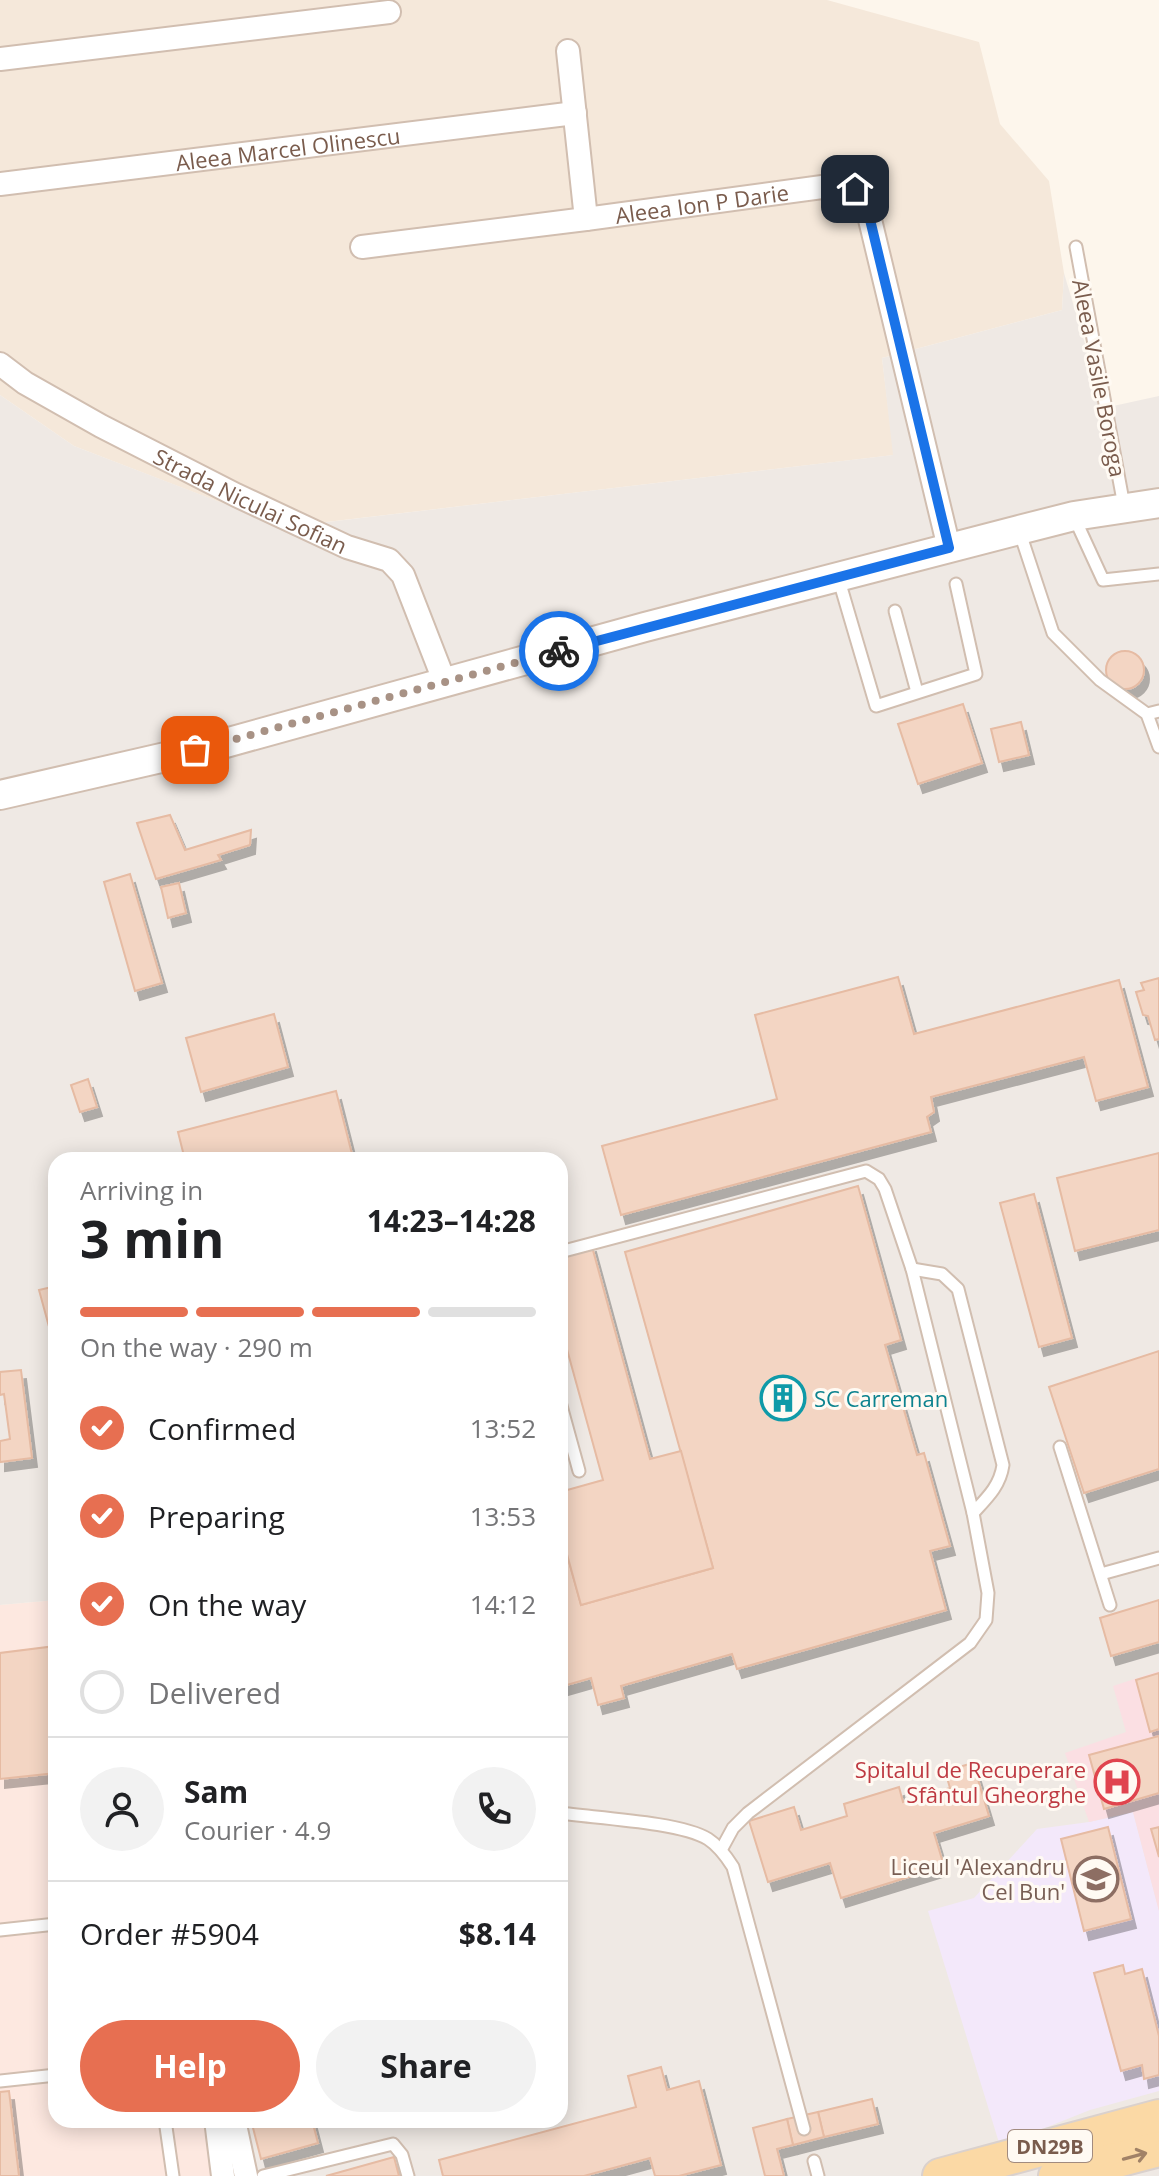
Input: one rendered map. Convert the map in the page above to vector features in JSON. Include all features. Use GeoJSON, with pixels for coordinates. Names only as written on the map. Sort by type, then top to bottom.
{"type":"FeatureCollection","features":[{"type":"Feature","properties":{"kind":"main road","name":"DN29B"},"geometry":{"type":"LineString","coordinates":[[940,2176],[1159,2117]]}},
{"type":"Feature","properties":{"kind":"main road","name":"DN29B"},"geometry":{"type":"LineString","coordinates":[[1059,2176],[1159,2149]]}},
{"type":"Feature","properties":{"kind":"street"},"geometry":{"type":"LineString","coordinates":[[0,59],[389,12]]}},
{"type":"Feature","properties":{"kind":"street","name":"Aleea Ion P Darie"},"geometry":{"type":"LineString","coordinates":[[568,51],[586,219],[837,185],[855,189],[866,203],[949,548]]}},
{"type":"Feature","properties":{"kind":"street","name":"Aleea Marcel Olinescu"},"geometry":{"type":"LineString","coordinates":[[0,184],[575,113]]}},
{"type":"Feature","properties":{"kind":"street"},"geometry":{"type":"LineString","coordinates":[[362,247],[586,219]]}},
{"type":"Feature","properties":{"kind":"street","name":"Strada Niculai Sofian"},"geometry":{"type":"LineString","coordinates":[[0,364],[25,383],[101,426],[223,489],[347,547],[389,560],[403,575],[445,683]]}},
{"type":"Feature","properties":{"kind":"street"},"geometry":{"type":"LineString","coordinates":[[0,795],[222,744],[1074,516],[1159,503]]}},
{"type":"Feature","properties":{"kind":"street"},"geometry":{"type":"LineString","coordinates":[[217,2128],[223,2176]]}},
{"type":"Feature","properties":{"kind":"street"},"geometry":{"type":"LineString","coordinates":[[236,2128],[246,2176]]}},
{"type":"Feature","properties":{"kind":"lane","name":"Aleea Vasile Boroga"},"geometry":{"type":"LineString","coordinates":[[1076,247],[1125,508]]}},
{"type":"Feature","properties":{"kind":"lane"},"geometry":{"type":"LineString","coordinates":[[1074,516],[1103,580],[1159,574]]}},
{"type":"Feature","properties":{"kind":"lane"},"geometry":{"type":"LineString","coordinates":[[1019,530],[1053,633],[1100,680],[1153,712],[1159,747]]}},
{"type":"Feature","properties":{"kind":"lane"},"geometry":{"type":"LineString","coordinates":[[838,577],[876,706],[976,674],[956,584]]}},
{"type":"Feature","properties":{"kind":"lane"},"geometry":{"type":"LineString","coordinates":[[895,611],[917,692]]}},
{"type":"Feature","properties":{"kind":"lane"},"geometry":{"type":"LineString","coordinates":[[568,1250],[866,1171],[879,1179],[885,1189],[912,1269],[973,1513],[988,1593],[986,1620],[970,1643],[748,1813],[733,1828],[721,1850]]}},
{"type":"Feature","properties":{"kind":"lane"},"geometry":{"type":"LineString","coordinates":[[912,1269],[942,1274],[958,1289],[1003,1465],[1001,1478],[973,1513]]}},
{"type":"Feature","properties":{"kind":"lane"},"geometry":{"type":"LineString","coordinates":[[568,1431],[579,1471]]}},
{"type":"Feature","properties":{"kind":"lane"},"geometry":{"type":"LineString","coordinates":[[1060,1447],[1110,1605]]}},
{"type":"Feature","properties":{"kind":"lane"},"geometry":{"type":"LineString","coordinates":[[1101,1574],[1159,1558]]}},
{"type":"Feature","properties":{"kind":"lane"},"geometry":{"type":"LineString","coordinates":[[568,1814],[682,1829],[707,1838],[721,1850],[733,1867],[804,2129]]}},
{"type":"Feature","properties":{"kind":"lane"},"geometry":{"type":"LineString","coordinates":[[0,1930],[48,1925]]}},
{"type":"Feature","properties":{"kind":"lane"},"geometry":{"type":"LineString","coordinates":[[0,2081],[48,2076]]}},
{"type":"Feature","properties":{"kind":"lane"},"geometry":{"type":"LineString","coordinates":[[166,2128],[173,2176]]}},
{"type":"Feature","properties":{"kind":"lane"},"geometry":{"type":"LineString","coordinates":[[263,2176],[393,2144],[402,2155],[408,2176]]}},
{"type":"Feature","properties":{"kind":"lane"},"geometry":{"type":"LineString","coordinates":[[814,2161],[818,2176]]}},
{"type":"Feature","properties":{"kind":"shaded area"},"geometry":{"type":"Polygon","coordinates":[[[0,0],[827,0],[979,42],[1000,124],[1049,181],[1064,273],[1062,310],[882,358],[894,455],[284,527],[74,446],[0,395],[0,0]]]}},
{"type":"Feature","properties":{"kind":"shaded area"},"geometry":{"type":"Polygon","coordinates":[[[1064,273],[1104,408],[1159,396],[1159,2176],[230,2176],[228,2128],[568,2128],[568,1152],[48,1152],[48,1601],[0,1605],[0,395],[74,446],[285,527],[893,455],[882,358],[1062,310],[1064,273]]]}},
{"type":"Feature","properties":{"kind":"shaded area"},"geometry":{"type":"Polygon","coordinates":[[[48,1601],[48,2128],[228,2128],[230,2176],[0,2176],[0,1605],[48,1601]]]}},
{"type":"Feature","properties":{"kind":"shaded area","name":"Spitalul de Recuperare Sfântul Gheorghe"},"geometry":{"type":"Polygon","coordinates":[[[1159,1671],[1159,1911],[1133,1812],[1089,1822],[1065,1753],[1126,1732],[1113,1686],[1159,1671]]]}},
{"type":"Feature","properties":{"kind":"shaded area"},"geometry":{"type":"Polygon","coordinates":[[[1133,1812],[1159,1911],[1159,2091],[1090,2110],[1000,2146],[928,1911],[974,1898],[1037,1829],[1133,1812]]]}},
{"type":"Feature","properties":{"kind":"building"},"geometry":{"type":"Polygon","coordinates":[[[1125,651],[1139,656],[1144,670],[1139,684],[1125,689],[1111,684],[1106,670],[1111,656],[1125,651]]]}},
{"type":"Feature","properties":{"kind":"building"},"geometry":{"type":"Polygon","coordinates":[[[963,704],[982,763],[918,784],[898,724],[963,704]]]}},
{"type":"Feature","properties":{"kind":"building"},"geometry":{"type":"Polygon","coordinates":[[[1021,722],[1029,755],[999,762],[991,729],[1021,722]]]}},
{"type":"Feature","properties":{"kind":"building"},"geometry":{"type":"Polygon","coordinates":[[[170,815],[185,850],[251,830],[250,845],[218,855],[221,860],[156,879],[137,823],[170,815]]]}},
{"type":"Feature","properties":{"kind":"building"},"geometry":{"type":"Polygon","coordinates":[[[130,874],[162,983],[135,991],[104,882],[130,874]]]}},
{"type":"Feature","properties":{"kind":"building"},"geometry":{"type":"Polygon","coordinates":[[[179,883],[186,913],[168,918],[161,887],[179,883]]]}},
{"type":"Feature","properties":{"kind":"building"},"geometry":{"type":"Polygon","coordinates":[[[898,977],[914,1034],[1119,980],[1148,1087],[1096,1101],[1084,1057],[931,1097],[934,1112],[927,1117],[931,1132],[621,1215],[602,1146],[777,1099],[755,1015],[898,977]]]}},
{"type":"Feature","properties":{"kind":"building"},"geometry":{"type":"Polygon","coordinates":[[[1159,978],[1159,1039],[1155,1040],[1136,992],[1144,990],[1141,983],[1159,978]]]}},
{"type":"Feature","properties":{"kind":"building"},"geometry":{"type":"Polygon","coordinates":[[[274,1014],[288,1067],[201,1092],[186,1038],[274,1014]]]}},
{"type":"Feature","properties":{"kind":"building"},"geometry":{"type":"Polygon","coordinates":[[[88,1079],[97,1107],[80,1112],[71,1085],[88,1079]]]}},
{"type":"Feature","properties":{"kind":"building"},"geometry":{"type":"Polygon","coordinates":[[[336,1091],[351,1152],[183,1152],[178,1132],[336,1091]]]}},
{"type":"Feature","properties":{"kind":"building"},"geometry":{"type":"Polygon","coordinates":[[[1159,1153],[1159,1230],[1075,1251],[1057,1178],[1159,1153]]]}},
{"type":"Feature","properties":{"kind":"building","name":"SC Carreman"},"geometry":{"type":"Polygon","coordinates":[[[858,1186],[901,1340],[885,1345],[917,1455],[924,1453],[950,1546],[930,1551],[946,1610],[737,1669],[732,1654],[621,1686],[624,1698],[598,1705],[591,1678],[568,1685],[568,1558],[581,1605],[713,1568],[625,1252],[858,1186]]]}},
{"type":"Feature","properties":{"kind":"building"},"geometry":{"type":"Polygon","coordinates":[[[1034,1194],[1072,1338],[1039,1347],[1000,1203],[1034,1194]]]}},
{"type":"Feature","properties":{"kind":"building"},"geometry":{"type":"Polygon","coordinates":[[[591,1243],[650,1459],[681,1451],[713,1568],[581,1605],[568,1558],[568,1490],[603,1480],[568,1353],[568,1250],[591,1243]]]}},
{"type":"Feature","properties":{"kind":"building"},"geometry":{"type":"Polygon","coordinates":[[[48,1288],[48,1323],[39,1290],[48,1288]]]}},
{"type":"Feature","properties":{"kind":"building"},"geometry":{"type":"Polygon","coordinates":[[[1159,1351],[1159,1469],[1084,1493],[1049,1387],[1159,1351]]]}},
{"type":"Feature","properties":{"kind":"building"},"geometry":{"type":"Polygon","coordinates":[[[21,1370],[32,1458],[0,1462],[0,1441],[10,1439],[4,1394],[0,1395],[0,1372],[21,1370]]]}},
{"type":"Feature","properties":{"kind":"building"},"geometry":{"type":"Polygon","coordinates":[[[1159,1600],[1159,1642],[1111,1656],[1100,1618],[1159,1600]]]}},
{"type":"Feature","properties":{"kind":"building"},"geometry":{"type":"Polygon","coordinates":[[[48,1647],[48,1774],[0,1779],[0,1653],[48,1647]]]}},
{"type":"Feature","properties":{"kind":"building"},"geometry":{"type":"Polygon","coordinates":[[[1159,1673],[1159,1729],[1150,1732],[1136,1680],[1159,1673]]]}},
{"type":"Feature","properties":{"kind":"building"},"geometry":{"type":"Polygon","coordinates":[[[1159,1736],[1159,1793],[1104,1809],[1089,1755],[1159,1736]]]}},
{"type":"Feature","properties":{"kind":"building"},"geometry":{"type":"Polygon","coordinates":[[[973,1763],[989,1816],[934,1833],[944,1866],[841,1898],[830,1863],[768,1882],[749,1821],[794,1807],[801,1830],[847,1816],[844,1804],[899,1787],[903,1802],[950,1788],[945,1771],[973,1763]]]}},
{"type":"Feature","properties":{"kind":"building","name":"Liceul 'Alexandru Cel Bun'"},"geometry":{"type":"Polygon","coordinates":[[[1108,1827],[1131,1919],[1084,1931],[1061,1839],[1108,1827]]]}},
{"type":"Feature","properties":{"kind":"building"},"geometry":{"type":"Polygon","coordinates":[[[1159,1827],[1159,1857],[1151,1829],[1159,1827]]]}},
{"type":"Feature","properties":{"kind":"building"},"geometry":{"type":"Polygon","coordinates":[[[1123,1965],[1125,1974],[1142,1969],[1159,2036],[1159,2075],[1144,2079],[1142,2065],[1121,2071],[1094,1973],[1123,1965]]]}},
{"type":"Feature","properties":{"kind":"building"},"geometry":{"type":"Polygon","coordinates":[[[661,2067],[667,2090],[699,2081],[721,2165],[679,2176],[655,2176],[650,2158],[584,2176],[443,2176],[439,2160],[558,2128],[568,2128],[568,2125],[636,2107],[628,2076],[661,2067]]]}},
{"type":"Feature","properties":{"kind":"building"},"geometry":{"type":"Polygon","coordinates":[[[9,2091],[19,2176],[0,2176],[0,2092],[9,2091]]]}},
{"type":"Feature","properties":{"kind":"building"},"geometry":{"type":"Polygon","coordinates":[[[872,2099],[878,2124],[824,2137],[818,2112],[872,2099]]]}},
{"type":"Feature","properties":{"kind":"building"},"geometry":{"type":"Polygon","coordinates":[[[818,2112],[824,2137],[793,2145],[787,2119],[818,2112]]]}},
{"type":"Feature","properties":{"kind":"building"},"geometry":{"type":"Polygon","coordinates":[[[787,2119],[793,2145],[777,2149],[784,2176],[765,2176],[753,2128],[787,2119]]]}},
{"type":"Feature","properties":{"kind":"building"},"geometry":{"type":"Polygon","coordinates":[[[253,2128],[314,2128],[318,2143],[261,2159],[253,2128]]]}},
{"type":"Feature","properties":{"kind":"building"},"geometry":{"type":"Polygon","coordinates":[[[394,2157],[399,2176],[326,2176],[394,2157]]]}},
{"type":"Feature","properties":{"kind":"way so far"},"geometry":{"type":"LineString","coordinates":[[195,750],[559,651]]}},
{"type":"Feature","properties":{"kind":"place","name":"SC Carreman"},"geometry":{"type":"Point","coordinates":[783,1398]}},
{"type":"Feature","properties":{"kind":"place","name":"Spitalul de Recuperare Sfântul Gheorghe"},"geometry":{"type":"Point","coordinates":[1117,1782]}},
{"type":"Feature","properties":{"kind":"place","name":"Liceul 'Alexandru Cel Bun'"},"geometry":{"type":"Point","coordinates":[1096,1879]}},
{"type":"Feature","properties":{"kind":"route"},"geometry":{"type":"LineString","coordinates":[[559,651],[949,548],[866,203],[855,189]]}}]}
